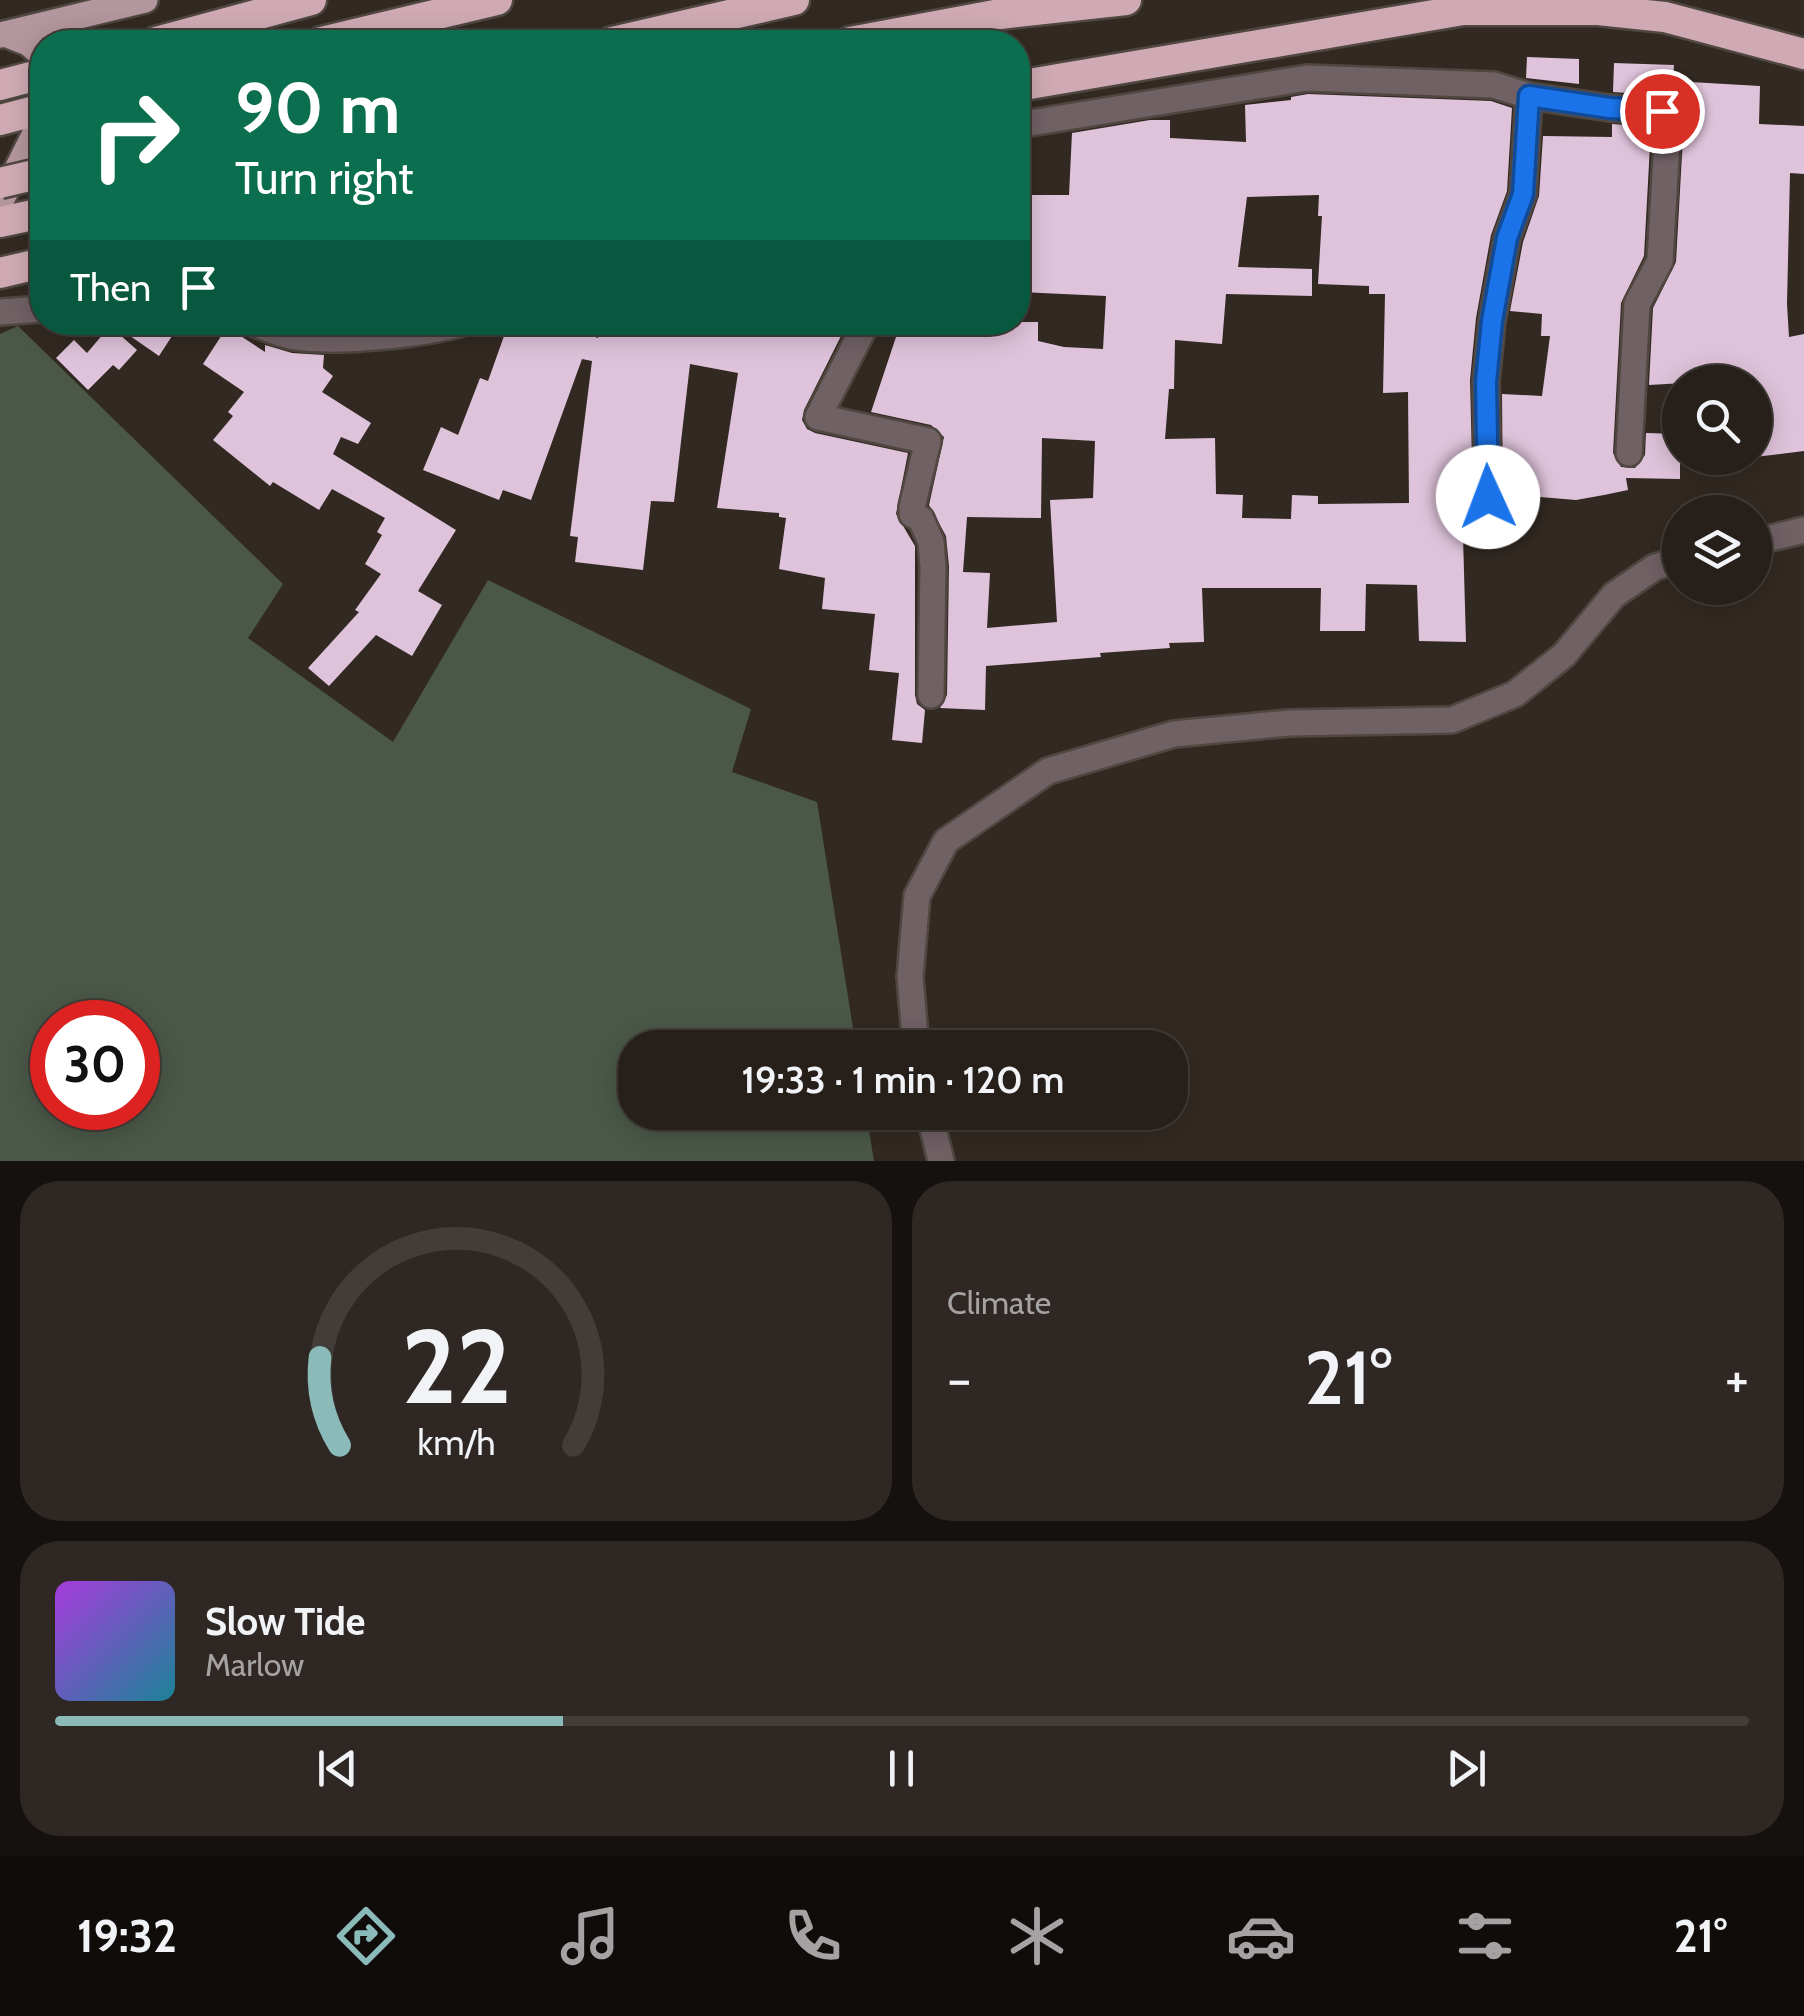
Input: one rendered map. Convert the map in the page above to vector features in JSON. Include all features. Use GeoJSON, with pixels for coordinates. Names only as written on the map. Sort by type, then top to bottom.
{"type":"FeatureCollection","features":[{"type":"Feature","properties":{"kind":"highway"},"geometry":{"type":"LineString","coordinates":[[201,30],[312,0]]}},
{"type":"Feature","properties":{"kind":"highway"},"geometry":{"type":"LineString","coordinates":[[371,30],[497,0]]}},
{"type":"Feature","properties":{"kind":"highway"},"geometry":{"type":"LineString","coordinates":[[664,30],[794,0]]}},
{"type":"Feature","properties":{"kind":"highway"},"geometry":{"type":"LineString","coordinates":[[917,30],[1000,14],[1126,0]]}},
{"type":"Feature","properties":{"kind":"highway"},"geometry":{"type":"LineString","coordinates":[[1030,84],[1462,10],[1598,10],[1665,17],[1804,54]]}},
{"type":"Feature","properties":{"kind":"highway"},"geometry":{"type":"LineString","coordinates":[[0,85],[30,77]]}},
{"type":"Feature","properties":{"kind":"highway"},"geometry":{"type":"LineString","coordinates":[[0,120],[30,113]]}},
{"type":"Feature","properties":{"kind":"highway"},"geometry":{"type":"LineString","coordinates":[[0,183],[30,176]]}},
{"type":"Feature","properties":{"kind":"highway"},"geometry":{"type":"LineString","coordinates":[[0,222],[30,216]]}},
{"type":"Feature","properties":{"kind":"highway"},"geometry":{"type":"LineString","coordinates":[[0,273],[30,266]]}},
{"type":"Feature","properties":{"kind":"main road"},"geometry":{"type":"LineString","coordinates":[[3,35],[99,7],[145,0]]}},
{"type":"Feature","properties":{"kind":"main road"},"geometry":{"type":"LineString","coordinates":[[87,30],[99,7]]}},
{"type":"Feature","properties":{"kind":"main road"},"geometry":{"type":"LineString","coordinates":[[3,35],[30,45]]}},
{"type":"Feature","properties":{"kind":"main road"},"geometry":{"type":"LineString","coordinates":[[0,203],[30,142]]}},
{"type":"Feature","properties":{"kind":"street"},"geometry":{"type":"LineString","coordinates":[[1030,122],[1307,78],[1494,84],[1529,96],[1667,114],[1660,261],[1637,304],[1629,454]]}},
{"type":"Feature","properties":{"kind":"street"},"geometry":{"type":"LineString","coordinates":[[1488,497],[1486,382],[1492,321],[1507,238],[1523,194],[1529,96]]}},
{"type":"Feature","properties":{"kind":"street"},"geometry":{"type":"LineString","coordinates":[[0,312],[30,310]]}},
{"type":"Feature","properties":{"kind":"street"},"geometry":{"type":"LineString","coordinates":[[287,335],[364,335]]}},
{"type":"Feature","properties":{"kind":"street"},"geometry":{"type":"LineString","coordinates":[[860,335],[818,417],[928,441],[912,514],[921,519],[931,542],[931,694]]}},
{"type":"Feature","properties":{"kind":"street"},"geometry":{"type":"LineString","coordinates":[[1772,538],[1804,530]]}},
{"type":"Feature","properties":{"kind":"street"},"geometry":{"type":"LineString","coordinates":[[914,1030],[910,977],[917,896],[946,841],[1048,771],[1174,734],[1289,723],[1452,720],[1514,694],[1564,655],[1614,595],[1662,565]]}},
{"type":"Feature","properties":{"kind":"street"},"geometry":{"type":"LineString","coordinates":[[934,1130],[941,1161]]}},
{"type":"Feature","properties":{"kind":"green space"},"geometry":{"type":"Polygon","coordinates":[[[18,326],[283,584],[248,638],[393,742],[488,580],[751,709],[732,772],[817,802],[853,1030],[618,1030],[618,1130],[869,1130],[874,1161],[0,1161],[0,334],[18,326]]]}},
{"type":"Feature","properties":{"kind":"building"},"geometry":{"type":"Polygon","coordinates":[[[1527,57],[1579,59],[1579,84],[1526,78],[1527,57]]]}},
{"type":"Feature","properties":{"kind":"building"},"geometry":{"type":"Polygon","coordinates":[[[1614,63],[1674,65],[1673,81],[1760,86],[1759,124],[1804,126],[1804,174],[1790,173],[1787,304],[1789,337],[1804,334],[1804,451],[1772,455],[1772,365],[1662,365],[1662,384],[1649,385],[1653,308],[1676,262],[1684,119],[1676,100],[1667,96],[1613,92],[1614,63]]]}},
{"type":"Feature","properties":{"kind":"building"},"geometry":{"type":"Polygon","coordinates":[[[1308,94],[1491,101],[1512,108],[1507,191],[1491,235],[1470,380],[1473,501],[1462,501],[1466,642],[1419,641],[1417,585],[1366,584],[1365,631],[1320,631],[1321,588],[1202,588],[1204,642],[1100,653],[1101,657],[986,666],[985,710],[940,708],[947,695],[949,566],[946,536],[929,505],[944,437],[931,425],[871,412],[897,335],[1030,335],[1030,322],[1038,322],[1038,341],[1103,349],[1106,296],[1030,292],[1030,195],[1069,195],[1072,133],[1170,120],[1170,138],[1246,142],[1245,105],[1308,94]],[[1319,195],[1247,197],[1238,267],[1312,269],[1312,296],[1226,294],[1222,344],[1175,340],[1174,389],[1169,389],[1165,439],[1215,438],[1216,494],[1243,495],[1242,518],[1291,519],[1292,495],[1318,496],[1318,504],[1409,503],[1408,392],[1383,393],[1385,294],[1369,294],[1369,286],[1318,284],[1322,216],[1318,216],[1319,195]],[[1042,438],[1041,518],[967,517],[963,572],[990,573],[987,628],[1057,622],[1050,500],[1093,498],[1095,441],[1042,438]]]}},
{"type":"Feature","properties":{"kind":"building"},"geometry":{"type":"Polygon","coordinates":[[[1612,124],[1651,127],[1644,256],[1621,303],[1613,453],[1621,467],[1635,468],[1645,455],[1646,433],[1662,433],[1662,475],[1680,475],[1680,479],[1626,478],[1628,490],[1604,495],[1576,500],[1528,496],[1528,503],[1503,502],[1502,394],[1542,396],[1550,336],[1541,336],[1542,314],[1510,311],[1523,242],[1539,196],[1543,136],[1612,137],[1612,124]]]}},
{"type":"Feature","properties":{"kind":"building"},"geometry":{"type":"Polygon","coordinates":[[[102,335],[120,335],[137,350],[119,370],[113,365],[88,390],[56,358],[74,340],[87,353],[102,335]]]}},
{"type":"Feature","properties":{"kind":"building"},"geometry":{"type":"Polygon","coordinates":[[[129,335],[171,335],[159,356],[129,335]]]}},
{"type":"Feature","properties":{"kind":"building"},"geometry":{"type":"Polygon","coordinates":[[[222,335],[239,335],[265,352],[265,345],[292,353],[324,355],[323,368],[333,376],[322,392],[371,423],[358,444],[341,437],[333,454],[456,530],[418,591],[442,605],[412,656],[376,635],[329,686],[308,668],[359,612],[355,610],[381,574],[365,564],[382,535],[377,532],[385,518],[332,489],[319,510],[273,482],[270,486],[213,440],[233,416],[228,412],[244,392],[203,364],[222,335]]]}},
{"type":"Feature","properties":{"kind":"building"},"geometry":{"type":"Polygon","coordinates":[[[504,335],[842,335],[802,420],[815,433],[908,453],[896,514],[915,546],[915,695],[917,704],[925,710],[922,743],[892,740],[899,673],[869,670],[875,614],[822,609],[825,578],[779,569],[786,518],[779,517],[779,513],[717,508],[738,373],[690,364],[674,502],[651,501],[643,570],[575,562],[578,537],[570,536],[592,361],[582,359],[531,500],[503,490],[499,500],[423,470],[441,427],[458,435],[480,378],[488,381],[504,335]]]}},
{"type":"Feature","properties":{"kind":"route"},"geometry":{"type":"LineString","coordinates":[[1488,497],[1486,382],[1492,321],[1507,238],[1523,194],[1529,96],[1662,111]]}}]}
